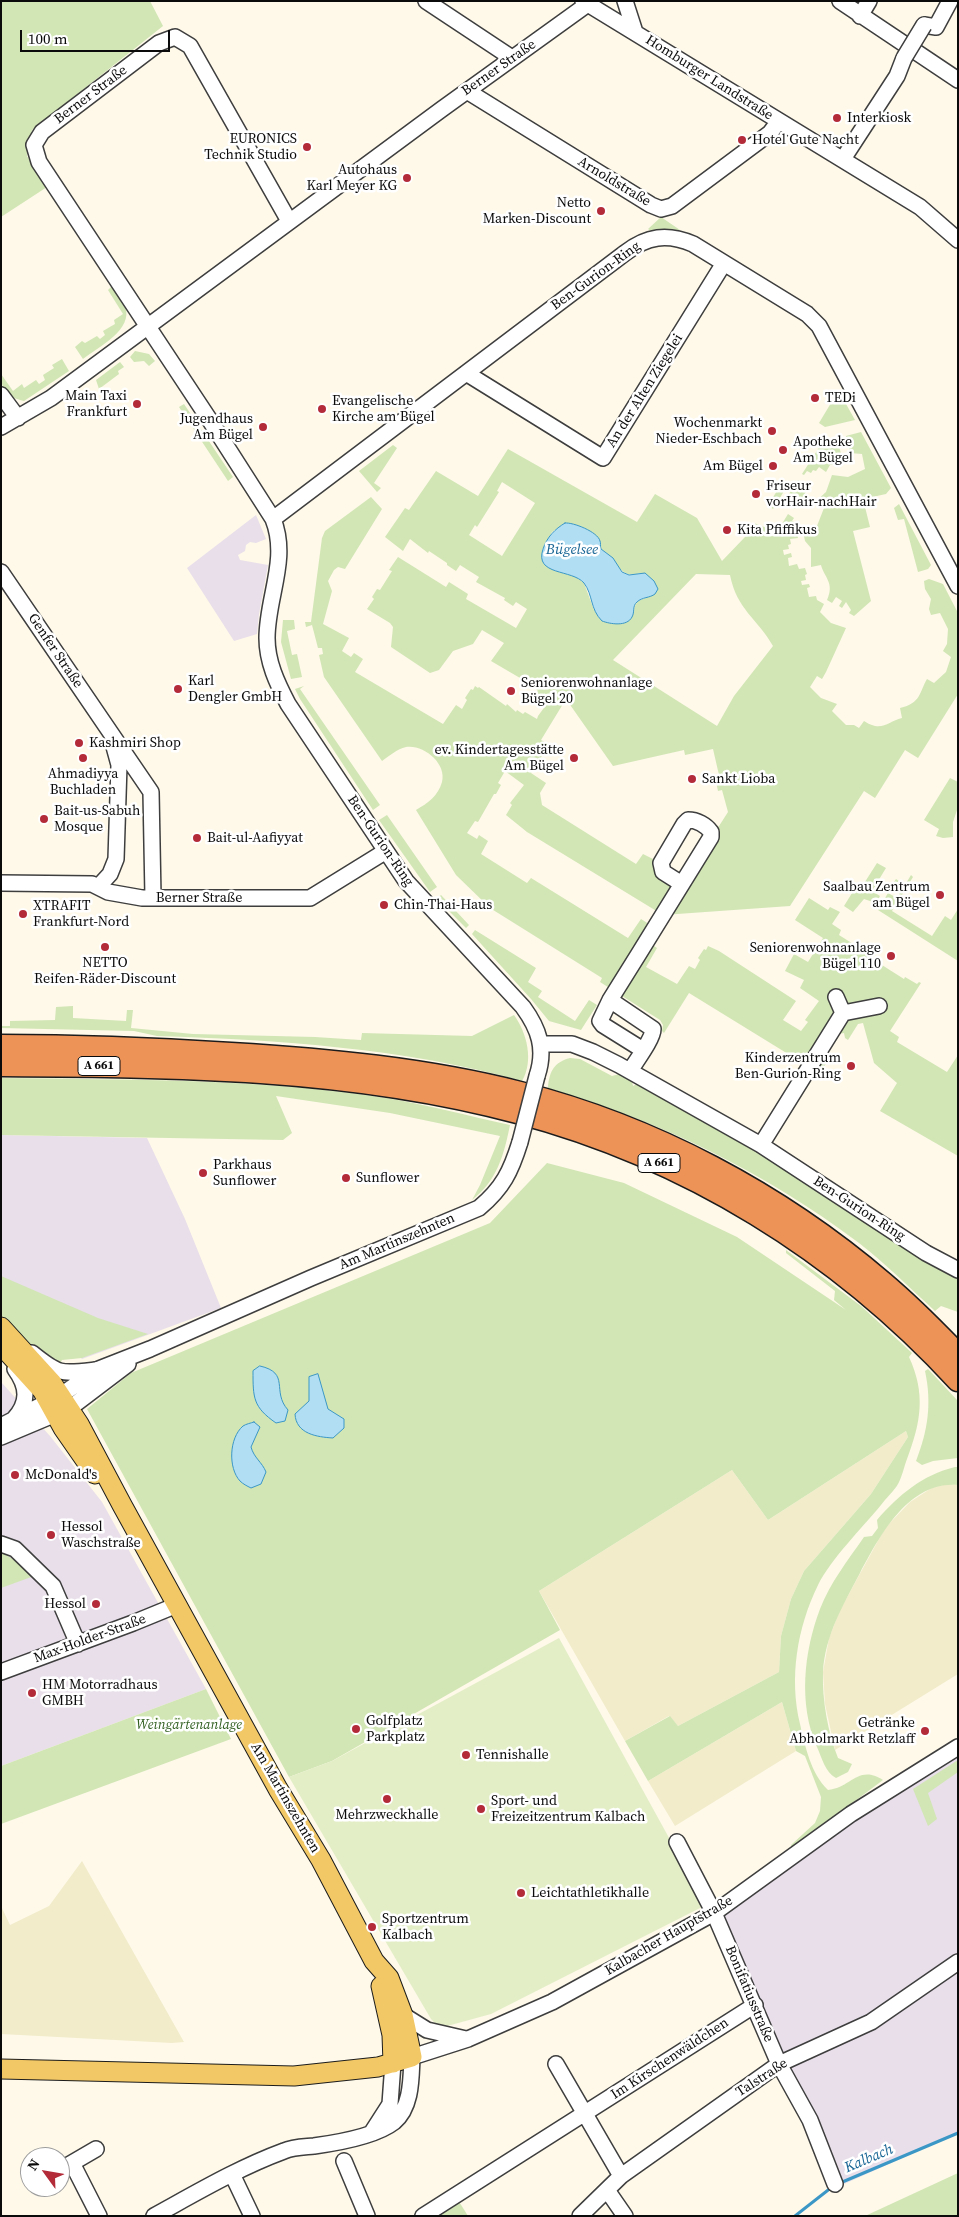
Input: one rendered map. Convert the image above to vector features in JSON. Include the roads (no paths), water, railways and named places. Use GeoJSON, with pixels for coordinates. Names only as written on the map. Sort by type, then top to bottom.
{"type":"FeatureCollection","features":[{"type":"Feature","properties":{"kind":"highway","name":"A 661"},"geometry":{"type":"LineString","coordinates":[[1,1046],[132,1048],[304,1058],[453,1079],[521,1093],[648,1138],[698,1160],[786,1211],[827,1238],[884,1284],[958,1355]]}},
{"type":"Feature","properties":{"kind":"highway","name":"A 661"},"geometry":{"type":"LineString","coordinates":[[1,1065],[196,1069],[348,1081],[445,1096],[516,1112],[592,1135],[684,1173],[778,1226],[817,1253],[869,1294],[926,1345],[958,1380]]}},
{"type":"Feature","properties":{"kind":"main road","name":"Am Martinszehnten"},"geometry":{"type":"LineString","coordinates":[[4,1338],[59,1405],[122,1505],[278,1789],[321,1860],[374,1960],[385,1997],[393,2041],[393,2063]]}},
{"type":"Feature","properties":{"kind":"main road","name":"Am Martinszehnten"},"geometry":{"type":"LineString","coordinates":[[374,1960],[389,1978],[403,2015],[412,2057]]}},
{"type":"Feature","properties":{"kind":"main road","name":"Kalbacher Hauptstraße"},"geometry":{"type":"LineString","coordinates":[[1,2069],[294,2076],[378,2068],[412,2057]]}},
{"type":"Feature","properties":{"kind":"street"},"geometry":{"type":"LineString","coordinates":[[426,1],[512,58]]}},
{"type":"Feature","properties":{"kind":"street"},"geometry":{"type":"LineString","coordinates":[[625,1],[635,32]]}},
{"type":"Feature","properties":{"kind":"street"},"geometry":{"type":"LineString","coordinates":[[840,1],[958,80]]}},
{"type":"Feature","properties":{"kind":"street"},"geometry":{"type":"LineString","coordinates":[[860,16],[869,1]]}},
{"type":"Feature","properties":{"kind":"street"},"geometry":{"type":"LineString","coordinates":[[843,160],[897,76],[904,58],[924,25],[936,27],[950,1]]}},
{"type":"Feature","properties":{"kind":"street","name":"Berner Straße"},"geometry":{"type":"LineString","coordinates":[[1,426],[52,398],[289,221],[588,2]]}},
{"type":"Feature","properties":{"kind":"street","name":"Homburger Landstraße"},"geometry":{"type":"LineString","coordinates":[[588,2],[920,207],[958,240]]}},
{"type":"Feature","properties":{"kind":"street","name":"Berner Straße"},"geometry":{"type":"LineString","coordinates":[[148,326],[39,162],[34,145],[42,132],[159,43],[175,37],[190,46],[289,221]]}},
{"type":"Feature","properties":{"kind":"street","name":"Arnoldstraße"},"geometry":{"type":"LineString","coordinates":[[467,91],[643,200],[661,209],[672,206],[770,133],[779,121]]}},
{"type":"Feature","properties":{"kind":"street","name":"Ben-Gurion-Ring"},"geometry":{"type":"LineString","coordinates":[[273,519],[631,248],[650,238],[662,236],[683,240],[724,263],[807,314],[820,326],[958,586]]}},
{"type":"Feature","properties":{"kind":"street","name":"An der Alten Ziegelei"},"geometry":{"type":"LineString","coordinates":[[466,373],[603,458],[724,263]]}},
{"type":"Feature","properties":{"kind":"street","name":"Ben-Gurion-Ring"},"geometry":{"type":"LineString","coordinates":[[148,326],[273,519],[278,531],[280,546],[279,564],[267,638],[268,653],[274,674],[288,704],[417,895],[523,1007],[538,1030],[541,1044],[565,1044],[586,1049],[630,1071],[761,1145],[926,1253],[958,1270]]}},
{"type":"Feature","properties":{"kind":"street"},"geometry":{"type":"LineString","coordinates":[[1,395],[18,418]]}},
{"type":"Feature","properties":{"kind":"street","name":"Genfer Straße"},"geometry":{"type":"LineString","coordinates":[[1,572],[151,792],[153,897]]}},
{"type":"Feature","properties":{"kind":"street","name":"Genfer Straße"},"geometry":{"type":"LineString","coordinates":[[99,886],[110,874],[116,859],[119,765],[109,729]]}},
{"type":"Feature","properties":{"kind":"street","name":"Berner Straße"},"geometry":{"type":"LineString","coordinates":[[1,882],[92,884],[108,892],[153,897],[310,898],[386,851]]}},
{"type":"Feature","properties":{"kind":"street"},"geometry":{"type":"LineString","coordinates":[[643,1050],[603,1025],[600,1021],[610,1000],[682,884]]}},
{"type":"Feature","properties":{"kind":"street"},"geometry":{"type":"LineString","coordinates":[[836,997],[843,1014]]}},
{"type":"Feature","properties":{"kind":"street"},"geometry":{"type":"LineString","coordinates":[[610,1000],[653,1029],[654,1033],[630,1071]]}},
{"type":"Feature","properties":{"kind":"street"},"geometry":{"type":"LineString","coordinates":[[761,1145],[843,1014],[879,1006]]}},
{"type":"Feature","properties":{"kind":"street","name":"Am Martinszehnten"},"geometry":{"type":"LineString","coordinates":[[59,1405],[99,1369],[479,1208],[494,1196],[503,1184],[514,1160],[541,1064],[541,1044]]}},
{"type":"Feature","properties":{"kind":"street"},"geometry":{"type":"LineString","coordinates":[[4,1338],[56,1370],[69,1373],[99,1369]]}},
{"type":"Feature","properties":{"kind":"street"},"geometry":{"type":"LineString","coordinates":[[4,1338],[11,1364],[23,1380],[27,1394],[21,1410],[7,1423]]}},
{"type":"Feature","properties":{"kind":"street","name":"Am Martinszehnten"},"geometry":{"type":"LineString","coordinates":[[59,1405],[111,1375],[150,1349]]}},
{"type":"Feature","properties":{"kind":"street"},"geometry":{"type":"LineString","coordinates":[[7,1423],[59,1405]]}},
{"type":"Feature","properties":{"kind":"street"},"geometry":{"type":"LineString","coordinates":[[1,1437],[59,1405]]}},
{"type":"Feature","properties":{"kind":"street"},"geometry":{"type":"LineString","coordinates":[[1,1544],[16,1550],[53,1586],[78,1644]]}},
{"type":"Feature","properties":{"kind":"street","name":"Max-Holder-Straße"},"geometry":{"type":"LineString","coordinates":[[1,1672],[78,1644],[177,1604]]}},
{"type":"Feature","properties":{"kind":"street","name":"Kalbacher Hauptstraße"},"geometry":{"type":"LineString","coordinates":[[412,2057],[468,2039],[552,2002],[714,1913],[851,1814],[958,1747]]}},
{"type":"Feature","properties":{"kind":"street","name":"Bonifatiusstraße"},"geometry":{"type":"LineString","coordinates":[[677,1842],[714,1913],[779,2064],[810,2120],[835,2184]]}},
{"type":"Feature","properties":{"kind":"street","name":"Talstraße"},"geometry":{"type":"LineString","coordinates":[[580,2216],[621,2176],[779,2064],[871,2022],[958,1962]]}},
{"type":"Feature","properties":{"kind":"street","name":"Im Kirschenwäldchen"},"geometry":{"type":"LineString","coordinates":[[423,2216],[755,2005]]}},
{"type":"Feature","properties":{"kind":"street"},"geometry":{"type":"LineString","coordinates":[[403,2015],[427,2030],[468,2039]]}},
{"type":"Feature","properties":{"kind":"street"},"geometry":{"type":"LineString","coordinates":[[154,2216],[232,2174],[286,2150],[336,2143],[372,2132],[395,2121],[406,2103],[410,2088],[412,2057]]}},
{"type":"Feature","properties":{"kind":"street"},"geometry":{"type":"LineString","coordinates":[[372,2132],[390,2104],[393,2063]]}},
{"type":"Feature","properties":{"kind":"street"},"geometry":{"type":"LineString","coordinates":[[556,2064],[621,2176]]}},
{"type":"Feature","properties":{"kind":"street"},"geometry":{"type":"LineString","coordinates":[[70,2164],[96,2149]]}},
{"type":"Feature","properties":{"kind":"street"},"geometry":{"type":"LineString","coordinates":[[344,2161],[367,2216]]}},
{"type":"Feature","properties":{"kind":"street"},"geometry":{"type":"LineString","coordinates":[[70,2172],[99,2216]]}},
{"type":"Feature","properties":{"kind":"street"},"geometry":{"type":"LineString","coordinates":[[232,2174],[252,2216]]}},
{"type":"Feature","properties":{"kind":"street"},"geometry":{"type":"LineString","coordinates":[[607,2190],[625,2216]]}},
{"type":"Feature","properties":{"kind":"water","name":"Bügelsee"},"geometry":{"type":"Polygon","coordinates":[[[565,523],[579,526],[595,534],[600,541],[601,549],[613,558],[622,572],[629,575],[645,573],[654,581],[658,589],[655,594],[637,602],[630,620],[618,624],[602,621],[595,612],[584,583],[544,564],[542,558],[543,549],[549,537],[565,523]]]}},
{"type":"Feature","properties":{"kind":"water"},"geometry":{"type":"Polygon","coordinates":[[[260,1366],[275,1373],[278,1378],[283,1403],[288,1410],[285,1421],[276,1423],[263,1412],[256,1401],[253,1388],[253,1371],[260,1366]]]}},
{"type":"Feature","properties":{"kind":"water"},"geometry":{"type":"Polygon","coordinates":[[[318,1374],[328,1409],[344,1419],[344,1428],[333,1438],[320,1437],[308,1433],[296,1421],[295,1414],[309,1401],[309,1377],[318,1374]]]}},
{"type":"Feature","properties":{"kind":"water"},"geometry":{"type":"Polygon","coordinates":[[[254,1422],[260,1427],[251,1447],[266,1472],[261,1484],[251,1488],[241,1482],[236,1475],[233,1469],[232,1453],[238,1431],[243,1426],[254,1422]]]}},
{"type":"Feature","properties":{"kind":"waterway","name":"Kalbach"},"geometry":{"type":"LineString","coordinates":[[840,2183],[958,2133]]}},
{"type":"Feature","properties":{"kind":"waterway","name":"Kalbach"},"geometry":{"type":"LineString","coordinates":[[795,2216],[832,2187]]}},
{"type":"Feature","properties":{"kind":"place","name":"Interkiosk"},"geometry":{"type":"Point","coordinates":[837,118]}},
{"type":"Feature","properties":{"kind":"place","name":"Hotel Gute Nacht"},"geometry":{"type":"Point","coordinates":[742,140]}},
{"type":"Feature","properties":{"kind":"place","name":"EURONICS Technik Studio"},"geometry":{"type":"Point","coordinates":[307,147]}},
{"type":"Feature","properties":{"kind":"place","name":"Autohaus Karl Meyer KG"},"geometry":{"type":"Point","coordinates":[407,178]}},
{"type":"Feature","properties":{"kind":"place","name":"Netto Marken-Discount"},"geometry":{"type":"Point","coordinates":[601,211]}},
{"type":"Feature","properties":{"kind":"place","name":"TEDi"},"geometry":{"type":"Point","coordinates":[815,398]}},
{"type":"Feature","properties":{"kind":"place","name":"Main Taxi Frankfurt"},"geometry":{"type":"Point","coordinates":[137,404]}},
{"type":"Feature","properties":{"kind":"place","name":"Evangelische Kirche am Bügel"},"geometry":{"type":"Point","coordinates":[322,409]}},
{"type":"Feature","properties":{"kind":"place","name":"Jugendhaus Am Bügel"},"geometry":{"type":"Point","coordinates":[263,427]}},
{"type":"Feature","properties":{"kind":"place","name":"Wochenmarkt Nieder-Eschbach"},"geometry":{"type":"Point","coordinates":[772,431]}},
{"type":"Feature","properties":{"kind":"place","name":"Apotheke Am Bügel"},"geometry":{"type":"Point","coordinates":[783,450]}},
{"type":"Feature","properties":{"kind":"place","name":"Am Bügel"},"geometry":{"type":"Point","coordinates":[773,466]}},
{"type":"Feature","properties":{"kind":"place","name":"Friseur vorHair-nachHair"},"geometry":{"type":"Point","coordinates":[756,494]}},
{"type":"Feature","properties":{"kind":"place","name":"Kita Pfiffikus"},"geometry":{"type":"Point","coordinates":[727,530]}},
{"type":"Feature","properties":{"kind":"place","name":"Karl Dengler GmbH"},"geometry":{"type":"Point","coordinates":[178,689]}},
{"type":"Feature","properties":{"kind":"place","name":"Seniorenwohnanlage Bügel 20"},"geometry":{"type":"Point","coordinates":[511,691]}},
{"type":"Feature","properties":{"kind":"place","name":"Kashmiri Shop"},"geometry":{"type":"Point","coordinates":[79,743]}},
{"type":"Feature","properties":{"kind":"place","name":"Ahmadiyya Buchladen"},"geometry":{"type":"Point","coordinates":[83,758]}},
{"type":"Feature","properties":{"kind":"place","name":"ev. Kindertagesstätte Am Bügel"},"geometry":{"type":"Point","coordinates":[574,758]}},
{"type":"Feature","properties":{"kind":"place","name":"Sankt Lioba"},"geometry":{"type":"Point","coordinates":[692,779]}},
{"type":"Feature","properties":{"kind":"place","name":"Bait-us-Sabuh Mosque"},"geometry":{"type":"Point","coordinates":[44,819]}},
{"type":"Feature","properties":{"kind":"place","name":"Bait-ul-Aafiyyat"},"geometry":{"type":"Point","coordinates":[197,838]}},
{"type":"Feature","properties":{"kind":"place","name":"Saalbau Zentrum am Bügel"},"geometry":{"type":"Point","coordinates":[940,895]}},
{"type":"Feature","properties":{"kind":"place","name":"Chin-Thai-Haus"},"geometry":{"type":"Point","coordinates":[384,905]}},
{"type":"Feature","properties":{"kind":"place","name":"XTRAFIT Frankfurt-Nord"},"geometry":{"type":"Point","coordinates":[23,914]}},
{"type":"Feature","properties":{"kind":"place","name":"NETTO Reifen-Räder-Discount"},"geometry":{"type":"Point","coordinates":[105,947]}},
{"type":"Feature","properties":{"kind":"place","name":"Seniorenwohnanlage Bügel 110"},"geometry":{"type":"Point","coordinates":[891,956]}},
{"type":"Feature","properties":{"kind":"place","name":"Kinderzentrum Ben-Gurion-Ring"},"geometry":{"type":"Point","coordinates":[851,1066]}},
{"type":"Feature","properties":{"kind":"place","name":"Parkhaus Sunflower"},"geometry":{"type":"Point","coordinates":[203,1173]}},
{"type":"Feature","properties":{"kind":"place","name":"Sunflower"},"geometry":{"type":"Point","coordinates":[346,1178]}},
{"type":"Feature","properties":{"kind":"place","name":"McDonald's"},"geometry":{"type":"Point","coordinates":[15,1475]}},
{"type":"Feature","properties":{"kind":"place","name":"Hessol Waschstraße"},"geometry":{"type":"Point","coordinates":[51,1535]}},
{"type":"Feature","properties":{"kind":"place","name":"Hessol"},"geometry":{"type":"Point","coordinates":[96,1604]}},
{"type":"Feature","properties":{"kind":"place","name":"HM Motorradhaus GMBH"},"geometry":{"type":"Point","coordinates":[32,1693]}},
{"type":"Feature","properties":{"kind":"place","name":"Golfplatz Parkplatz"},"geometry":{"type":"Point","coordinates":[356,1729]}},
{"type":"Feature","properties":{"kind":"place","name":"Getränke Abholmarkt Retzlaff"},"geometry":{"type":"Point","coordinates":[925,1731]}},
{"type":"Feature","properties":{"kind":"place","name":"Tennishalle"},"geometry":{"type":"Point","coordinates":[466,1755]}},
{"type":"Feature","properties":{"kind":"place","name":"Mehrzweckhalle"},"geometry":{"type":"Point","coordinates":[387,1799]}},
{"type":"Feature","properties":{"kind":"place","name":"Sport- und Freizeitzentrum Kalbach"},"geometry":{"type":"Point","coordinates":[481,1809]}},
{"type":"Feature","properties":{"kind":"place","name":"Leichtathletikhalle"},"geometry":{"type":"Point","coordinates":[521,1893]}},
{"type":"Feature","properties":{"kind":"place","name":"Sportzentrum Kalbach"},"geometry":{"type":"Point","coordinates":[372,1927]}},
{"type":"Feature","properties":{"kind":"park label","name":"Weingärtenanlage"},"geometry":{"type":"Point","coordinates":[189,1725]}}]}
